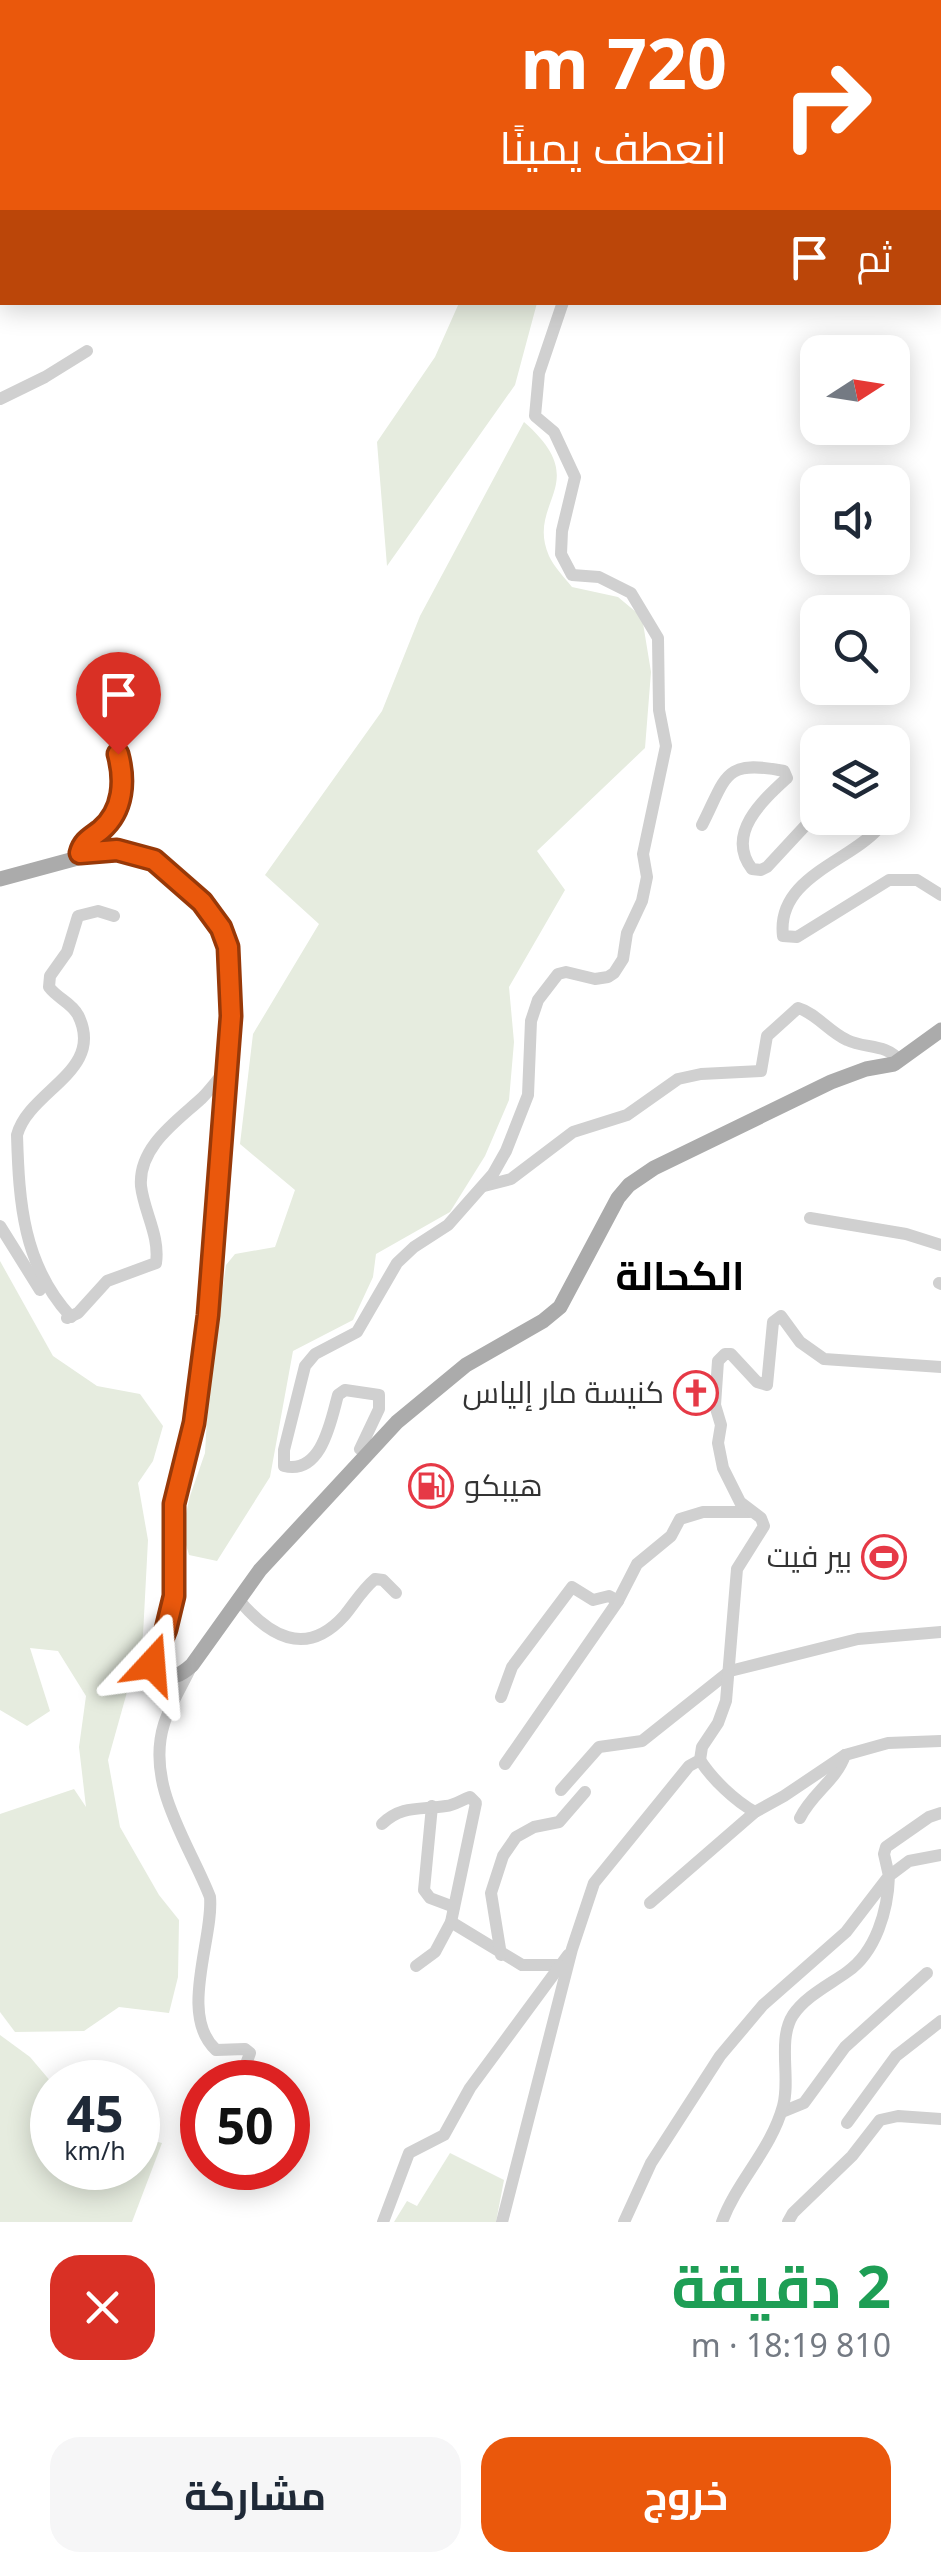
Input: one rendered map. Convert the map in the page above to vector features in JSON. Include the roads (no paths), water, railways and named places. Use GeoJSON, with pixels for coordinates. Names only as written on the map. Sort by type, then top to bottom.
{"type":"FeatureCollection","features":[{"type":"Feature","properties":{"kind":"main road"},"geometry":{"type":"LineString","coordinates":[[0,879],[117,850],[154,860],[184,884],[221,928],[228,947],[231,1016],[208,1315],[194,1423],[174,1504],[174,1596],[152,1664],[158,1674],[166,1677],[182,1674],[192,1665],[260,1570],[376,1444],[446,1380],[560,1307],[618,1198],[644,1173],[831,1082],[900,1061],[941,1030]]}},
{"type":"Feature","properties":{"kind":"street"},"geometry":{"type":"LineString","coordinates":[[376,1444],[364,1452],[360,1449],[381,1403],[379,1394],[346,1390],[338,1395],[324,1445],[298,1465],[284,1466],[284,1450],[305,1366],[315,1354],[357,1332],[397,1263],[448,1226],[484,1186],[502,1160],[526,1102],[531,1021],[544,990],[552,979],[566,972],[596,979],[608,977],[624,959],[627,933],[642,901],[647,877],[643,854],[666,746],[659,710],[658,638],[630,593],[600,577],[572,574],[561,554],[575,477],[554,432],[535,416],[540,373],[562,305]]}},
{"type":"Feature","properties":{"kind":"street"},"geometry":{"type":"LineString","coordinates":[[0,399],[45,378],[87,350]]}},
{"type":"Feature","properties":{"kind":"street"},"geometry":{"type":"LineString","coordinates":[[81,856],[80,848],[86,840],[109,822],[123,787],[116,736],[120,699]]}},
{"type":"Feature","properties":{"kind":"street"},"geometry":{"type":"LineString","coordinates":[[702,825],[727,775],[749,766],[784,771],[787,778],[761,802],[746,826],[742,848],[752,869],[767,867],[800,831]]}},
{"type":"Feature","properties":{"kind":"street"},"geometry":{"type":"LineString","coordinates":[[869,835],[801,886],[783,924],[783,936],[797,937],[889,880],[916,880],[941,895]]}},
{"type":"Feature","properties":{"kind":"street"},"geometry":{"type":"LineString","coordinates":[[71,1318],[51,1295],[32,1255],[21,1208],[17,1135],[30,1110],[78,1063],[85,1043],[77,1012],[50,988],[54,967],[67,952],[74,920],[90,911],[114,916]]}},
{"type":"Feature","properties":{"kind":"street"},"geometry":{"type":"LineString","coordinates":[[484,1186],[511,1179],[574,1132],[627,1115],[678,1079],[710,1073],[759,1072],[769,1032],[798,1008],[844,1039],[887,1049],[900,1061]]}},
{"type":"Feature","properties":{"kind":"street"},"geometry":{"type":"LineString","coordinates":[[0,1226],[47,1300],[64,1318],[71,1318],[107,1282],[156,1263],[154,1233],[141,1184],[142,1168],[149,1150],[206,1095],[227,1068]]}},
{"type":"Feature","properties":{"kind":"street"},"geometry":{"type":"LineString","coordinates":[[810,1218],[941,1244]]}},
{"type":"Feature","properties":{"kind":"street"},"geometry":{"type":"LineString","coordinates":[[755,1812],[706,1770],[700,1760],[702,1747],[718,1723],[726,1701],[738,1569],[764,1526],[730,1485],[718,1443],[718,1361],[725,1354],[736,1358],[756,1382],[766,1386],[770,1378],[773,1322],[782,1316],[800,1342],[824,1360],[941,1366]]}},
{"type":"Feature","properties":{"kind":"street"},"geometry":{"type":"LineString","coordinates":[[505,1764],[618,1601],[637,1564],[671,1536],[680,1519],[703,1512],[750,1512]]}},
{"type":"Feature","properties":{"kind":"street"},"geometry":{"type":"LineString","coordinates":[[238,1599],[256,1620],[287,1638],[300,1640],[335,1624],[375,1580],[384,1580],[396,1593]]}},
{"type":"Feature","properties":{"kind":"street"},"geometry":{"type":"LineString","coordinates":[[501,1697],[512,1667],[572,1587],[593,1600],[609,1596],[618,1601]]}},
{"type":"Feature","properties":{"kind":"street"},"geometry":{"type":"LineString","coordinates":[[561,1790],[599,1747],[642,1742],[730,1670],[858,1638],[941,1632]]}},
{"type":"Feature","properties":{"kind":"street"},"geometry":{"type":"LineString","coordinates":[[192,1665],[162,1727],[162,1778],[166,1799],[210,1896],[212,1911],[198,1992],[209,2044],[216,2050],[245,2049],[250,2053],[248,2060]]}},
{"type":"Feature","properties":{"kind":"street"},"geometry":{"type":"LineString","coordinates":[[650,1903],[755,1812],[845,1755],[888,1744],[941,1740]]}},
{"type":"Feature","properties":{"kind":"street"},"geometry":{"type":"LineString","coordinates":[[800,1818],[811,1799],[835,1776],[845,1755]]}},
{"type":"Feature","properties":{"kind":"street"},"geometry":{"type":"LineString","coordinates":[[502,2222],[584,1909],[600,1873],[689,1766],[700,1760]]}},
{"type":"Feature","properties":{"kind":"street"},"geometry":{"type":"LineString","coordinates":[[500,1954],[491,1893],[503,1856],[516,1837],[534,1827],[558,1822],[585,1792]]}},
{"type":"Feature","properties":{"kind":"street"},"geometry":{"type":"LineString","coordinates":[[382,1824],[405,1809],[447,1806],[470,1797],[476,1803],[452,1914],[435,1952],[416,1966]]}},
{"type":"Feature","properties":{"kind":"street"},"geometry":{"type":"LineString","coordinates":[[432,1806],[424,1890],[430,1898],[500,1954],[530,1967],[560,1964]]}},
{"type":"Feature","properties":{"kind":"street"},"geometry":{"type":"LineString","coordinates":[[722,2222],[782,2112],[791,2020],[810,1998],[852,1969],[868,1950],[884,1909],[890,1876],[884,1854],[886,1846],[941,1813]]}},
{"type":"Feature","properties":{"kind":"street"},"geometry":{"type":"LineString","coordinates":[[624,2222],[652,2163],[720,2056],[764,2005],[846,1932],[890,1876],[909,1861],[941,1854]]}},
{"type":"Feature","properties":{"kind":"street"},"geometry":{"type":"LineString","coordinates":[[384,2222],[409,2153],[444,2135],[470,2088],[572,1949]]}},
{"type":"Feature","properties":{"kind":"street"},"geometry":{"type":"LineString","coordinates":[[782,2112],[808,2098],[845,2047],[926,1973]]}},
{"type":"Feature","properties":{"kind":"street"},"geometry":{"type":"LineString","coordinates":[[847,2123],[896,2056],[941,2021]]}},
{"type":"Feature","properties":{"kind":"street"},"geometry":{"type":"LineString","coordinates":[[788,2222],[852,2156],[880,2120],[898,2116],[941,2118]]}},
{"type":"Feature","properties":{"kind":"place","name":"كنيسة مار إلياس"},"geometry":{"type":"Point","coordinates":[696,1393]}},
{"type":"Feature","properties":{"kind":"place","name":"هيبكو"},"geometry":{"type":"Point","coordinates":[431,1486]}},
{"type":"Feature","properties":{"kind":"place","name":"بير فيت"},"geometry":{"type":"Point","coordinates":[884,1557]}},
{"type":"Feature","properties":{"kind":"district","name":"الكحالة"},"geometry":{"type":"Point","coordinates":[680,1276]}}]}
